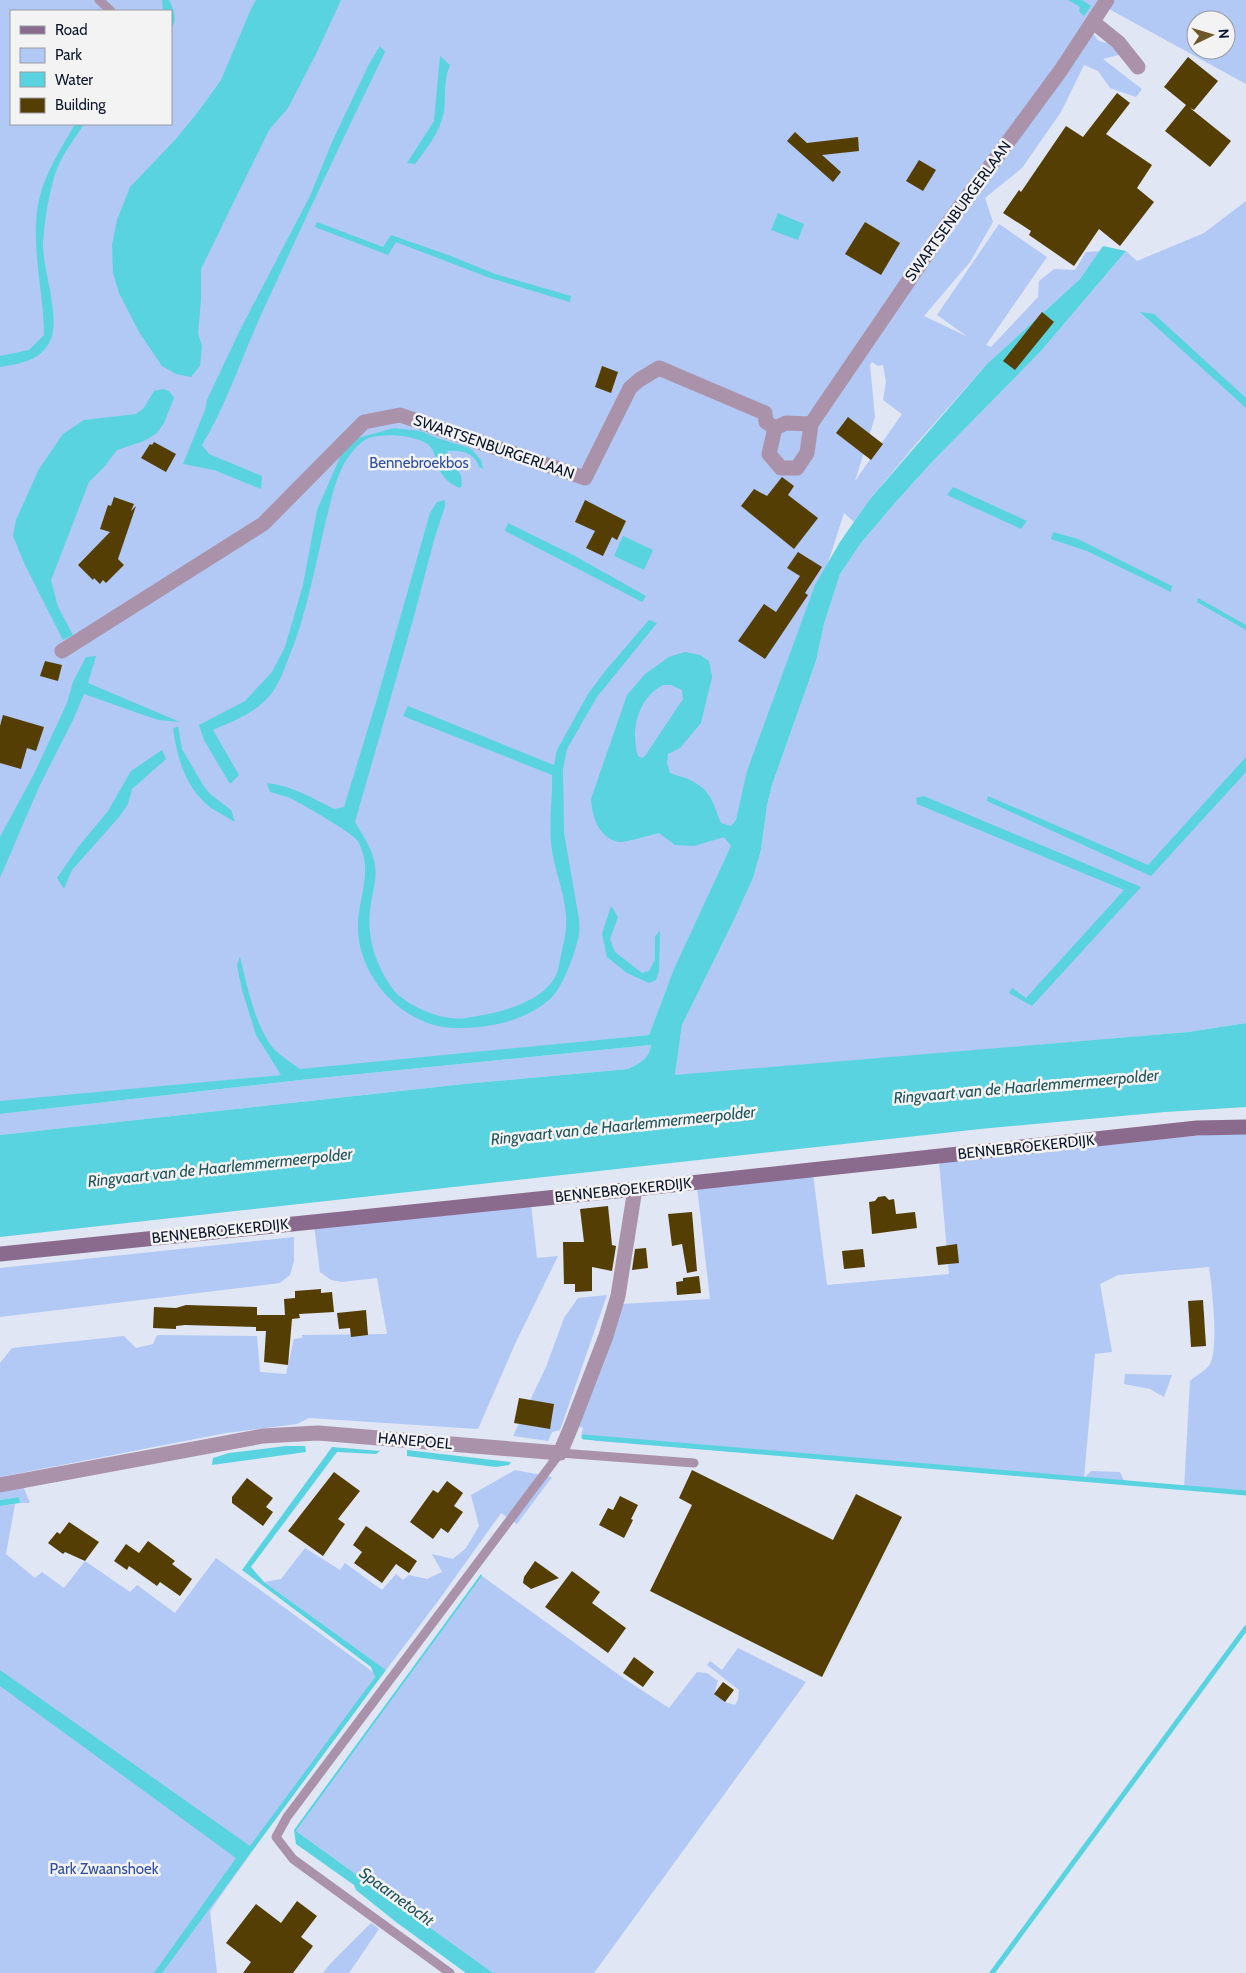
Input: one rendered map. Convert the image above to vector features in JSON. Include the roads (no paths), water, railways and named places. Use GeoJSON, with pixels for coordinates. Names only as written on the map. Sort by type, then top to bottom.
{"type":"FeatureCollection","features":[{"type":"Feature","properties":{"kind":"street","name":"SWARTSENBURGERLAAN"},"geometry":{"type":"LineString","coordinates":[[62,652],[263,524],[364,422],[400,415],[585,478],[630,388],[659,368],[765,413],[766,422],[775,428],[769,454],[781,468],[797,468],[807,453],[811,424],[946,226],[1061,70],[1107,0]]}},
{"type":"Feature","properties":{"kind":"street"},"geometry":{"type":"LineString","coordinates":[[1092,22],[1118,42],[1138,67]]}},
{"type":"Feature","properties":{"kind":"street"},"geometry":{"type":"LineString","coordinates":[[775,428],[786,423],[811,424]]}},
{"type":"Feature","properties":{"kind":"street","name":"BENNEBROEKERDIJK"},"geometry":{"type":"LineString","coordinates":[[0,1254],[635,1189],[1196,1128],[1246,1127]]}},
{"type":"Feature","properties":{"kind":"street"},"geometry":{"type":"LineString","coordinates":[[560,1453],[572,1427],[606,1336],[618,1296],[635,1189]]}},
{"type":"Feature","properties":{"kind":"street","name":"HANEPOEL"},"geometry":{"type":"LineString","coordinates":[[0,1485],[263,1436],[318,1433],[560,1453]]}},
{"type":"Feature","properties":{"kind":"lane"},"geometry":{"type":"LineString","coordinates":[[99,0],[110,10]]}},
{"type":"Feature","properties":{"kind":"lane"},"geometry":{"type":"LineString","coordinates":[[450,1973],[293,1859],[276,1837],[287,1816],[560,1453],[694,1464]]}},
{"type":"Feature","properties":{"kind":"water"},"geometry":{"type":"Polygon","coordinates":[[[162,0],[169,0],[175,18],[172,27],[172,10],[163,10],[162,0]]]}},
{"type":"Feature","properties":{"kind":"water"},"geometry":{"type":"Polygon","coordinates":[[[256,0],[341,0],[288,108],[269,130],[201,269],[198,333],[202,346],[200,366],[191,377],[176,374],[162,366],[139,332],[119,293],[113,273],[112,245],[117,220],[130,187],[175,140],[221,80],[256,0]]]}},
{"type":"Feature","properties":{"kind":"water"},"geometry":{"type":"Polygon","coordinates":[[[1068,0],[1082,0],[1091,6],[1084,16],[1079,11],[1080,7],[1068,0]]]}},
{"type":"Feature","properties":{"kind":"water"},"geometry":{"type":"Polygon","coordinates":[[[380,46],[385,52],[260,317],[219,414],[202,445],[209,454],[262,476],[261,489],[214,470],[183,464],[205,410],[207,400],[240,330],[310,196],[332,142],[369,64],[380,46]]]}},
{"type":"Feature","properties":{"kind":"water"},"geometry":{"type":"Polygon","coordinates":[[[440,56],[450,65],[446,77],[442,119],[432,140],[415,164],[407,163],[434,121],[440,56]]]}},
{"type":"Feature","properties":{"kind":"water"},"geometry":{"type":"Polygon","coordinates":[[[74,125],[83,125],[65,152],[56,170],[48,203],[43,245],[53,309],[54,322],[52,334],[45,349],[34,358],[21,363],[0,367],[0,356],[29,350],[44,335],[37,262],[36,225],[42,189],[57,155],[74,125]]]}},
{"type":"Feature","properties":{"kind":"water"},"geometry":{"type":"Polygon","coordinates":[[[778,213],[804,224],[798,240],[771,230],[778,213]]]}},
{"type":"Feature","properties":{"kind":"water"},"geometry":{"type":"Polygon","coordinates":[[[317,222],[383,247],[391,235],[495,274],[571,296],[570,302],[490,278],[396,242],[388,255],[315,227],[317,222]]]}},
{"type":"Feature","properties":{"kind":"water","name":"Ringvaart van de Haarlemmermeerpolder"},"geometry":{"type":"Polygon","coordinates":[[[1103,246],[1126,251],[1041,351],[932,462],[894,504],[861,543],[840,574],[824,624],[816,661],[772,785],[767,805],[761,850],[753,878],[682,1025],[675,1075],[1188,1032],[1246,1023],[1246,1107],[1165,1112],[980,1129],[0,1237],[0,1135],[464,1084],[628,1069],[643,1060],[648,1054],[651,1045],[310,1079],[0,1114],[0,1101],[281,1075],[256,1035],[242,990],[237,965],[240,957],[245,980],[263,1032],[275,1050],[300,1069],[649,1035],[674,969],[731,846],[724,837],[694,846],[675,845],[659,833],[620,842],[607,837],[602,832],[595,820],[591,799],[627,695],[645,674],[669,657],[685,652],[700,655],[709,661],[712,677],[701,723],[680,748],[668,754],[667,763],[670,773],[690,780],[704,789],[711,799],[721,823],[731,826],[736,820],[747,771],[815,585],[840,542],[870,499],[987,364],[1080,279],[1103,246]],[[663,685],[654,691],[647,698],[638,716],[635,736],[638,756],[642,758],[683,699],[682,690],[671,685],[663,685]]]}},
{"type":"Feature","properties":{"kind":"water"},"geometry":{"type":"Polygon","coordinates":[[[1140,312],[1154,314],[1246,398],[1246,408],[1140,312]]]}},
{"type":"Feature","properties":{"kind":"water"},"geometry":{"type":"Polygon","coordinates":[[[163,389],[169,391],[174,398],[164,423],[157,433],[144,441],[117,450],[105,466],[89,482],[51,580],[58,607],[73,635],[63,640],[25,565],[13,536],[16,520],[39,469],[63,434],[84,420],[136,414],[144,408],[154,391],[163,389]]]}},
{"type":"Feature","properties":{"kind":"water"},"geometry":{"type":"Polygon","coordinates":[[[394,428],[421,431],[470,448],[481,460],[483,469],[479,467],[471,455],[457,451],[447,451],[461,476],[462,486],[459,488],[449,482],[444,476],[434,452],[424,442],[397,436],[375,436],[363,441],[353,451],[341,469],[335,484],[300,626],[280,679],[273,691],[258,707],[244,716],[213,730],[239,775],[230,784],[204,740],[199,725],[245,701],[272,672],[285,647],[303,585],[317,510],[341,455],[358,438],[394,428]]]}},
{"type":"Feature","properties":{"kind":"water"},"geometry":{"type":"Polygon","coordinates":[[[953,487],[1027,521],[1021,529],[947,495],[953,487]]]}},
{"type":"Feature","properties":{"kind":"water"},"geometry":{"type":"Polygon","coordinates":[[[445,500],[445,506],[355,822],[370,848],[375,866],[369,925],[375,956],[390,985],[413,1005],[435,1015],[457,1019],[502,1011],[537,996],[556,976],[565,938],[566,921],[564,900],[553,858],[551,841],[552,775],[403,716],[408,706],[554,765],[557,750],[588,694],[649,620],[657,623],[597,697],[567,749],[563,770],[564,833],[579,919],[579,930],[575,950],[560,987],[550,999],[529,1013],[493,1025],[467,1028],[435,1025],[417,1018],[400,1008],[386,994],[373,978],[364,960],[359,941],[358,922],[365,861],[358,841],[337,825],[303,805],[288,797],[270,792],[267,783],[294,790],[334,809],[344,807],[430,513],[437,502],[445,500]]]}},
{"type":"Feature","properties":{"kind":"water"},"geometry":{"type":"Polygon","coordinates":[[[508,523],[575,556],[646,596],[642,602],[505,531],[508,523]]]}},
{"type":"Feature","properties":{"kind":"water"},"geometry":{"type":"Polygon","coordinates":[[[1053,532],[1078,539],[1172,586],[1171,592],[1087,551],[1051,539],[1053,532]]]}},
{"type":"Feature","properties":{"kind":"water"},"geometry":{"type":"Polygon","coordinates":[[[623,536],[653,550],[644,570],[614,556],[623,536]]]}},
{"type":"Feature","properties":{"kind":"water"},"geometry":{"type":"Polygon","coordinates":[[[1198,598],[1246,625],[1246,630],[1197,602],[1198,598]]]}},
{"type":"Feature","properties":{"kind":"water"},"geometry":{"type":"Polygon","coordinates":[[[96,656],[88,683],[180,722],[158,720],[84,694],[39,787],[0,878],[0,837],[35,772],[67,703],[73,682],[86,657],[96,656]]]}},
{"type":"Feature","properties":{"kind":"water"},"geometry":{"type":"Polygon","coordinates":[[[178,726],[182,749],[203,785],[210,794],[231,810],[235,822],[211,808],[195,792],[189,782],[180,762],[175,740],[173,729],[178,726]]]}},
{"type":"Feature","properties":{"kind":"water"},"geometry":{"type":"Polygon","coordinates":[[[162,750],[166,759],[132,789],[128,804],[119,817],[72,870],[64,889],[57,878],[79,846],[108,811],[131,771],[162,750]]]}},
{"type":"Feature","properties":{"kind":"water"},"geometry":{"type":"Polygon","coordinates":[[[1246,757],[1246,772],[1151,876],[987,801],[988,796],[1148,865],[1246,757]]]}},
{"type":"Feature","properties":{"kind":"water"},"geometry":{"type":"Polygon","coordinates":[[[924,796],[1141,887],[1032,1006],[1009,993],[1012,988],[1026,998],[1124,890],[917,804],[916,798],[924,796]]]}},
{"type":"Feature","properties":{"kind":"water"},"geometry":{"type":"Polygon","coordinates":[[[611,906],[618,917],[610,939],[615,952],[642,973],[649,971],[655,960],[655,937],[660,930],[659,971],[656,980],[649,983],[627,973],[607,957],[602,934],[611,906]]]}},
{"type":"Feature","properties":{"kind":"water"},"geometry":{"type":"Polygon","coordinates":[[[286,1446],[305,1446],[306,1452],[212,1465],[213,1458],[229,1453],[286,1446]]]}},
{"type":"Feature","properties":{"kind":"water"},"geometry":{"type":"Polygon","coordinates":[[[332,1447],[380,1451],[376,1454],[337,1452],[251,1567],[264,1582],[386,1670],[162,1973],[154,1973],[236,1858],[0,1686],[0,1670],[250,1846],[375,1677],[371,1667],[242,1570],[332,1447]]]}},
{"type":"Feature","properties":{"kind":"water"},"geometry":{"type":"Polygon","coordinates":[[[407,1450],[511,1462],[509,1465],[496,1467],[407,1456],[407,1450]]]}},
{"type":"Feature","properties":{"kind":"water"},"geometry":{"type":"Polygon","coordinates":[[[19,1497],[20,1503],[0,1506],[0,1500],[19,1497]]]}},
{"type":"Feature","properties":{"kind":"water"},"geometry":{"type":"Polygon","coordinates":[[[481,1574],[482,1576],[296,1831],[493,1973],[466,1973],[396,1922],[356,1890],[354,1885],[296,1844],[294,1830],[481,1574]]]}},
{"type":"Feature","properties":{"kind":"waterway"},"geometry":{"type":"LineString","coordinates":[[584,1437],[1246,1493]]}},
{"type":"Feature","properties":{"kind":"waterway"},"geometry":{"type":"LineString","coordinates":[[992,1973],[1246,1628]]}},
{"type":"Feature","properties":{"kind":"park label","name":"Bennebroekbos"},"geometry":{"type":"Point","coordinates":[419,463]}},
{"type":"Feature","properties":{"kind":"park label","name":"Park Zwaanshoek"},"geometry":{"type":"Point","coordinates":[104,1869]}},
{"type":"Feature","properties":{"kind":"water label","name":"Spaarnetocht"},"geometry":{"type":"Point","coordinates":[397,1896]}}]}
